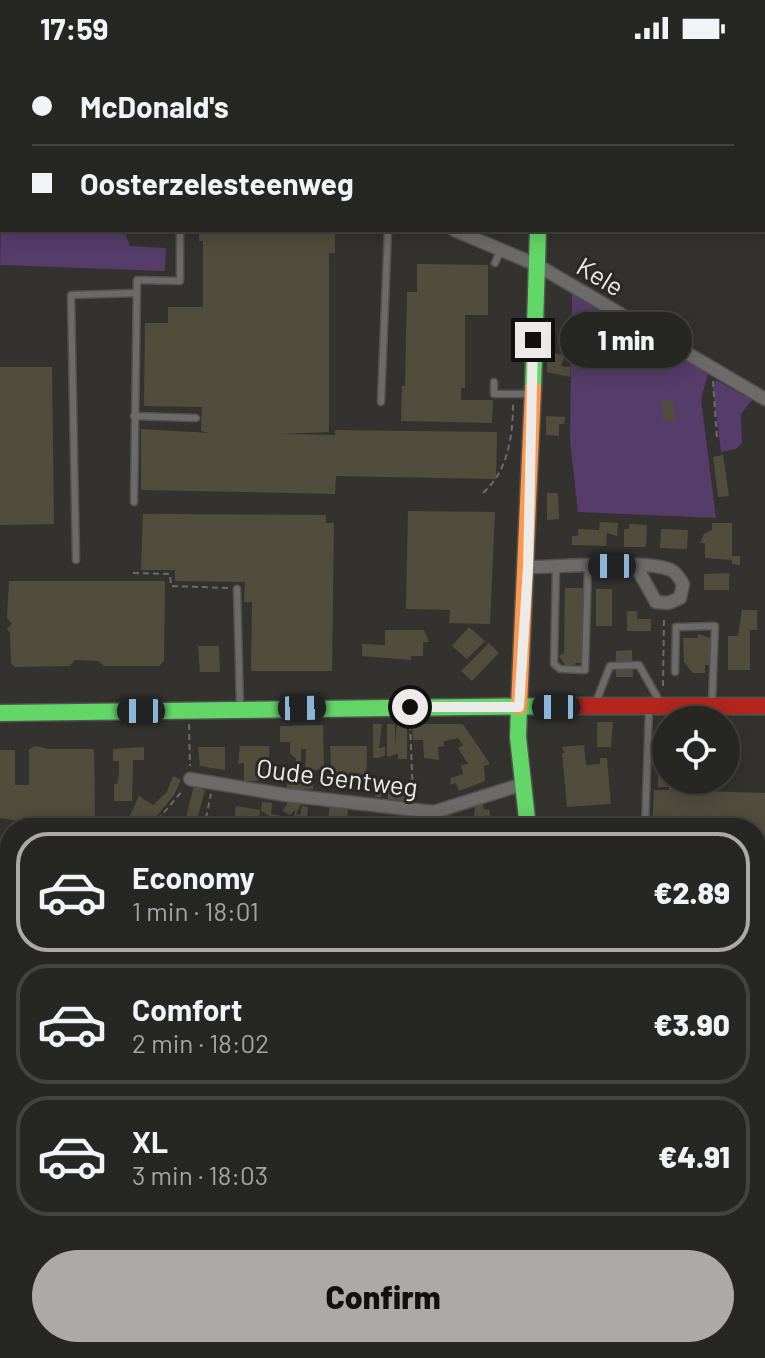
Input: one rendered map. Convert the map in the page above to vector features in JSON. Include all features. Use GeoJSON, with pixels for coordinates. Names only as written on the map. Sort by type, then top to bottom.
{"type":"FeatureCollection","features":[{"type":"Feature","properties":{"kind":"main road"},"geometry":{"type":"LineString","coordinates":[[527,818],[519,707],[528,567],[538,232]]}},
{"type":"Feature","properties":{"kind":"main road"},"geometry":{"type":"LineString","coordinates":[[740,706],[765,706]]}},
{"type":"Feature","properties":{"kind":"main road"},"geometry":{"type":"LineString","coordinates":[[0,713],[652,707]]}},
{"type":"Feature","properties":{"kind":"street","name":"Kele"},"geometry":{"type":"LineString","coordinates":[[459,232],[537,265],[765,399]]}},
{"type":"Feature","properties":{"kind":"street"},"geometry":{"type":"LineString","coordinates":[[528,567],[636,566],[675,572],[683,584],[680,598],[656,602],[636,566]]}},
{"type":"Feature","properties":{"kind":"street","name":"Oude Gentweg"},"geometry":{"type":"LineString","coordinates":[[190,779],[434,812],[523,784]]}},
{"type":"Feature","properties":{"kind":"lane"},"geometry":{"type":"LineString","coordinates":[[134,502],[137,280],[180,281],[180,232]]}},
{"type":"Feature","properties":{"kind":"lane"},"geometry":{"type":"LineString","coordinates":[[381,402],[388,232]]}},
{"type":"Feature","properties":{"kind":"lane"},"geometry":{"type":"LineString","coordinates":[[495,263],[501,249]]}},
{"type":"Feature","properties":{"kind":"lane"},"geometry":{"type":"LineString","coordinates":[[76,560],[71,295],[136,293]]}},
{"type":"Feature","properties":{"kind":"lane"},"geometry":{"type":"LineString","coordinates":[[494,382],[494,394],[532,394]]}},
{"type":"Feature","properties":{"kind":"lane"},"geometry":{"type":"LineString","coordinates":[[134,416],[196,418]]}},
{"type":"Feature","properties":{"kind":"lane"},"geometry":{"type":"LineString","coordinates":[[556,567],[554,664],[560,669],[585,670],[588,567]]}},
{"type":"Feature","properties":{"kind":"lane"},"geometry":{"type":"LineString","coordinates":[[237,589],[240,710]]}},
{"type":"Feature","properties":{"kind":"lane"},"geometry":{"type":"LineString","coordinates":[[675,672],[676,627],[715,626],[712,706]]}},
{"type":"Feature","properties":{"kind":"lane"},"geometry":{"type":"LineString","coordinates":[[594,707],[610,666],[639,665],[656,706]]}},
{"type":"Feature","properties":{"kind":"lane"},"geometry":{"type":"LineString","coordinates":[[646,818],[652,751]]}},
{"type":"Feature","properties":{"kind":"path"},"geometry":{"type":"LineString","coordinates":[[715,372],[712,385],[717,439]]}},
{"type":"Feature","properties":{"kind":"path"},"geometry":{"type":"LineString","coordinates":[[483,493],[497,481],[511,442],[513,394]]}},
{"type":"Feature","properties":{"kind":"path"},"geometry":{"type":"LineString","coordinates":[[133,573],[170,574],[171,586],[237,589]]}},
{"type":"Feature","properties":{"kind":"path"},"geometry":{"type":"LineString","coordinates":[[656,706],[664,603]]}},
{"type":"Feature","properties":{"kind":"path"},"geometry":{"type":"LineString","coordinates":[[410,707],[413,811]]}},
{"type":"Feature","properties":{"kind":"path"},"geometry":{"type":"LineString","coordinates":[[159,818],[190,779],[189,711]]}},
{"type":"Feature","properties":{"kind":"path"},"geometry":{"type":"LineString","coordinates":[[206,818],[213,784]]}},
{"type":"Feature","properties":{"kind":"shaded area"},"geometry":{"type":"Polygon","coordinates":[[[1,232],[125,232],[130,246],[166,248],[165,271],[0,265],[1,232]]]}},
{"type":"Feature","properties":{"kind":"shaded area"},"geometry":{"type":"Polygon","coordinates":[[[572,292],[708,374],[701,399],[716,518],[578,512],[570,441],[572,292]]]}},
{"type":"Feature","properties":{"kind":"shaded area"},"geometry":{"type":"Polygon","coordinates":[[[716,380],[752,400],[741,414],[742,443],[736,449],[721,452],[713,388],[716,380]]]}},
{"type":"Feature","properties":{"kind":"building"},"geometry":{"type":"Polygon","coordinates":[[[199,232],[335,232],[335,253],[329,253],[329,432],[280,434],[335,435],[335,430],[497,432],[496,479],[336,476],[335,494],[141,490],[141,429],[209,433],[201,431],[202,407],[144,406],[145,323],[168,323],[168,307],[203,307],[203,241],[199,241],[199,232]]]}},
{"type":"Feature","properties":{"kind":"building"},"geometry":{"type":"Polygon","coordinates":[[[417,264],[488,265],[488,315],[465,315],[465,388],[461,388],[461,400],[493,400],[492,423],[401,421],[407,292],[417,292],[417,264]]]}},
{"type":"Feature","properties":{"kind":"building"},"geometry":{"type":"Polygon","coordinates":[[[547,352],[565,355],[561,366],[571,367],[570,377],[547,372],[547,352]]]}},
{"type":"Feature","properties":{"kind":"building"},"geometry":{"type":"Polygon","coordinates":[[[0,367],[52,367],[54,524],[0,525],[0,367]]]}},
{"type":"Feature","properties":{"kind":"building"},"geometry":{"type":"Polygon","coordinates":[[[673,400],[675,420],[663,421],[661,401],[673,400]]]}},
{"type":"Feature","properties":{"kind":"building"},"geometry":{"type":"Polygon","coordinates":[[[546,416],[565,417],[564,424],[559,424],[559,436],[546,435],[546,416]]]}},
{"type":"Feature","properties":{"kind":"building"},"geometry":{"type":"Polygon","coordinates":[[[723,455],[729,496],[718,497],[713,457],[723,455]]]}},
{"type":"Feature","properties":{"kind":"building"},"geometry":{"type":"Polygon","coordinates":[[[547,493],[558,493],[559,519],[547,520],[547,493]]]}},
{"type":"Feature","properties":{"kind":"building"},"geometry":{"type":"Polygon","coordinates":[[[408,511],[495,512],[490,624],[449,623],[450,610],[406,609],[408,511]]]}},
{"type":"Feature","properties":{"kind":"building"},"geometry":{"type":"Polygon","coordinates":[[[143,514],[326,515],[326,523],[334,523],[332,671],[251,671],[252,602],[244,602],[245,582],[175,581],[175,570],[141,570],[143,514]]]}},
{"type":"Feature","properties":{"kind":"building"},"geometry":{"type":"Polygon","coordinates":[[[600,522],[618,523],[617,536],[607,533],[606,546],[572,545],[572,536],[578,536],[578,529],[599,530],[600,522]]]}},
{"type":"Feature","properties":{"kind":"building"},"geometry":{"type":"Polygon","coordinates":[[[712,523],[732,523],[732,556],[740,556],[740,565],[732,564],[732,560],[705,558],[705,543],[700,543],[704,534],[712,530],[712,523]]]}},
{"type":"Feature","properties":{"kind":"building"},"geometry":{"type":"Polygon","coordinates":[[[629,524],[647,525],[646,547],[624,547],[624,529],[629,529],[629,524]]]}},
{"type":"Feature","properties":{"kind":"building"},"geometry":{"type":"Polygon","coordinates":[[[661,529],[688,530],[687,549],[660,548],[661,529]]]}},
{"type":"Feature","properties":{"kind":"building"},"geometry":{"type":"Polygon","coordinates":[[[729,573],[729,590],[704,590],[704,574],[729,573]]]}},
{"type":"Feature","properties":{"kind":"building"},"geometry":{"type":"Polygon","coordinates":[[[9,581],[165,581],[164,661],[159,666],[104,666],[98,661],[75,660],[69,666],[15,667],[11,663],[10,633],[7,629],[12,624],[7,618],[9,581]]]}},
{"type":"Feature","properties":{"kind":"building"},"geometry":{"type":"Polygon","coordinates":[[[565,588],[583,588],[582,663],[575,663],[575,668],[565,665],[559,656],[564,653],[565,588]]]}},
{"type":"Feature","properties":{"kind":"building"},"geometry":{"type":"Polygon","coordinates":[[[596,589],[612,589],[612,626],[596,626],[596,589]]]}},
{"type":"Feature","properties":{"kind":"building"},"geometry":{"type":"Polygon","coordinates":[[[742,610],[757,610],[757,630],[750,630],[750,670],[728,670],[728,636],[738,636],[742,610]]]}},
{"type":"Feature","properties":{"kind":"building"},"geometry":{"type":"Polygon","coordinates":[[[627,611],[637,611],[637,619],[651,619],[651,631],[627,631],[627,611]]]}},
{"type":"Feature","properties":{"kind":"building"},"geometry":{"type":"Polygon","coordinates":[[[469,627],[485,641],[467,659],[452,646],[469,627]]]}},
{"type":"Feature","properties":{"kind":"building"},"geometry":{"type":"Polygon","coordinates":[[[385,630],[424,630],[429,642],[423,642],[423,656],[411,656],[411,660],[362,656],[362,644],[385,645],[385,630]]]}},
{"type":"Feature","properties":{"kind":"building"},"geometry":{"type":"Polygon","coordinates":[[[698,634],[710,638],[710,665],[705,665],[705,673],[693,673],[684,662],[683,638],[698,638],[698,634]]]}},
{"type":"Feature","properties":{"kind":"building"},"geometry":{"type":"Polygon","coordinates":[[[489,643],[499,653],[472,681],[461,671],[489,643]]]}},
{"type":"Feature","properties":{"kind":"building"},"geometry":{"type":"Polygon","coordinates":[[[198,646],[219,646],[220,672],[200,672],[198,646]]]}},
{"type":"Feature","properties":{"kind":"building"},"geometry":{"type":"Polygon","coordinates":[[[632,650],[633,677],[616,677],[616,651],[632,650]]]}},
{"type":"Feature","properties":{"kind":"building"},"geometry":{"type":"Polygon","coordinates":[[[597,722],[613,722],[611,747],[597,747],[597,722]]]}},
{"type":"Feature","properties":{"kind":"building"},"geometry":{"type":"Polygon","coordinates":[[[373,724],[382,724],[379,748],[385,747],[385,755],[379,758],[373,758],[373,724]]]}},
{"type":"Feature","properties":{"kind":"building"},"geometry":{"type":"Polygon","coordinates":[[[387,724],[395,724],[395,744],[397,724],[407,724],[407,759],[398,759],[398,754],[387,757],[387,724]]]}},
{"type":"Feature","properties":{"kind":"building"},"geometry":{"type":"Polygon","coordinates":[[[412,724],[463,724],[490,764],[484,766],[485,781],[459,791],[456,783],[450,785],[451,778],[463,774],[461,765],[468,764],[458,748],[463,745],[458,738],[444,741],[444,746],[438,747],[439,760],[424,758],[423,740],[413,740],[412,724]]]}},
{"type":"Feature","properties":{"kind":"building"},"geometry":{"type":"Polygon","coordinates":[[[323,725],[324,769],[314,770],[313,789],[287,791],[287,779],[305,780],[306,749],[301,749],[301,766],[296,768],[296,758],[290,754],[290,742],[280,742],[280,726],[323,725]]]}},
{"type":"Feature","properties":{"kind":"building"},"geometry":{"type":"Polygon","coordinates":[[[584,745],[586,765],[600,764],[600,758],[607,758],[611,804],[567,807],[562,753],[565,753],[562,747],[584,745]]]}},
{"type":"Feature","properties":{"kind":"building"},"geometry":{"type":"Polygon","coordinates":[[[36,746],[94,749],[95,818],[0,818],[0,750],[15,750],[15,785],[29,785],[29,749],[36,746]]]}},
{"type":"Feature","properties":{"kind":"building"},"geometry":{"type":"Polygon","coordinates":[[[240,746],[269,746],[269,764],[260,764],[260,780],[244,782],[244,763],[238,764],[240,746]]]}},
{"type":"Feature","properties":{"kind":"building"},"geometry":{"type":"Polygon","coordinates":[[[330,746],[367,746],[366,781],[332,781],[330,746]]]}},
{"type":"Feature","properties":{"kind":"building"},"geometry":{"type":"Polygon","coordinates":[[[144,747],[144,760],[133,760],[132,801],[114,801],[119,761],[113,761],[113,749],[144,747]]]}},
{"type":"Feature","properties":{"kind":"building"},"geometry":{"type":"Polygon","coordinates":[[[198,747],[225,747],[225,770],[200,766],[198,747]]]}},
{"type":"Feature","properties":{"kind":"building"},"geometry":{"type":"Polygon","coordinates":[[[173,776],[181,780],[174,795],[155,818],[129,818],[139,796],[153,805],[167,792],[173,776]]]}},
{"type":"Feature","properties":{"kind":"building"},"geometry":{"type":"Polygon","coordinates":[[[375,777],[387,778],[381,797],[375,797],[375,777]]]}},
{"type":"Feature","properties":{"kind":"building"},"geometry":{"type":"Polygon","coordinates":[[[194,786],[205,790],[198,818],[186,817],[194,786]]]}},
{"type":"Feature","properties":{"kind":"building"},"geometry":{"type":"Polygon","coordinates":[[[388,787],[407,787],[407,803],[388,799],[388,787]]]}},
{"type":"Feature","properties":{"kind":"building"},"geometry":{"type":"Polygon","coordinates":[[[765,793],[765,818],[653,818],[654,794],[765,793]]]}},
{"type":"Feature","properties":{"kind":"building"},"geometry":{"type":"Polygon","coordinates":[[[262,802],[272,803],[271,814],[293,818],[269,818],[261,811],[262,802]]]}},
{"type":"Feature","properties":{"kind":"building"},"geometry":{"type":"Polygon","coordinates":[[[288,802],[302,802],[296,814],[300,815],[302,806],[308,807],[307,818],[294,818],[295,810],[290,815],[283,811],[288,802]]]}},
{"type":"Feature","properties":{"kind":"building"},"geometry":{"type":"Polygon","coordinates":[[[483,804],[484,810],[489,809],[491,818],[473,818],[476,805],[483,804]]]}},
{"type":"Feature","properties":{"kind":"building"},"geometry":{"type":"Polygon","coordinates":[[[236,806],[260,810],[259,818],[234,818],[236,806]]]}},
{"type":"Feature","properties":{"kind":"building"},"geometry":{"type":"Polygon","coordinates":[[[330,806],[348,808],[347,818],[328,817],[330,806]]]}},
{"type":"Feature","properties":{"kind":"traffic: fast"},"geometry":{"type":"LineString","coordinates":[[533,389],[538,232]]}},
{"type":"Feature","properties":{"kind":"traffic: fast"},"geometry":{"type":"LineString","coordinates":[[0,713],[558,706]]}},
{"type":"Feature","properties":{"kind":"traffic: fast"},"geometry":{"type":"LineString","coordinates":[[519,707],[518,737],[527,818]]}},
{"type":"Feature","properties":{"kind":"traffic: slow"},"geometry":{"type":"LineString","coordinates":[[519,707],[533,389]]}},
{"type":"Feature","properties":{"kind":"traffic: jam"},"geometry":{"type":"LineString","coordinates":[[558,706],[765,706]]}},
{"type":"Feature","properties":{"kind":"route"},"geometry":{"type":"LineString","coordinates":[[410,707],[519,707],[528,567],[533,340]]}}]}
